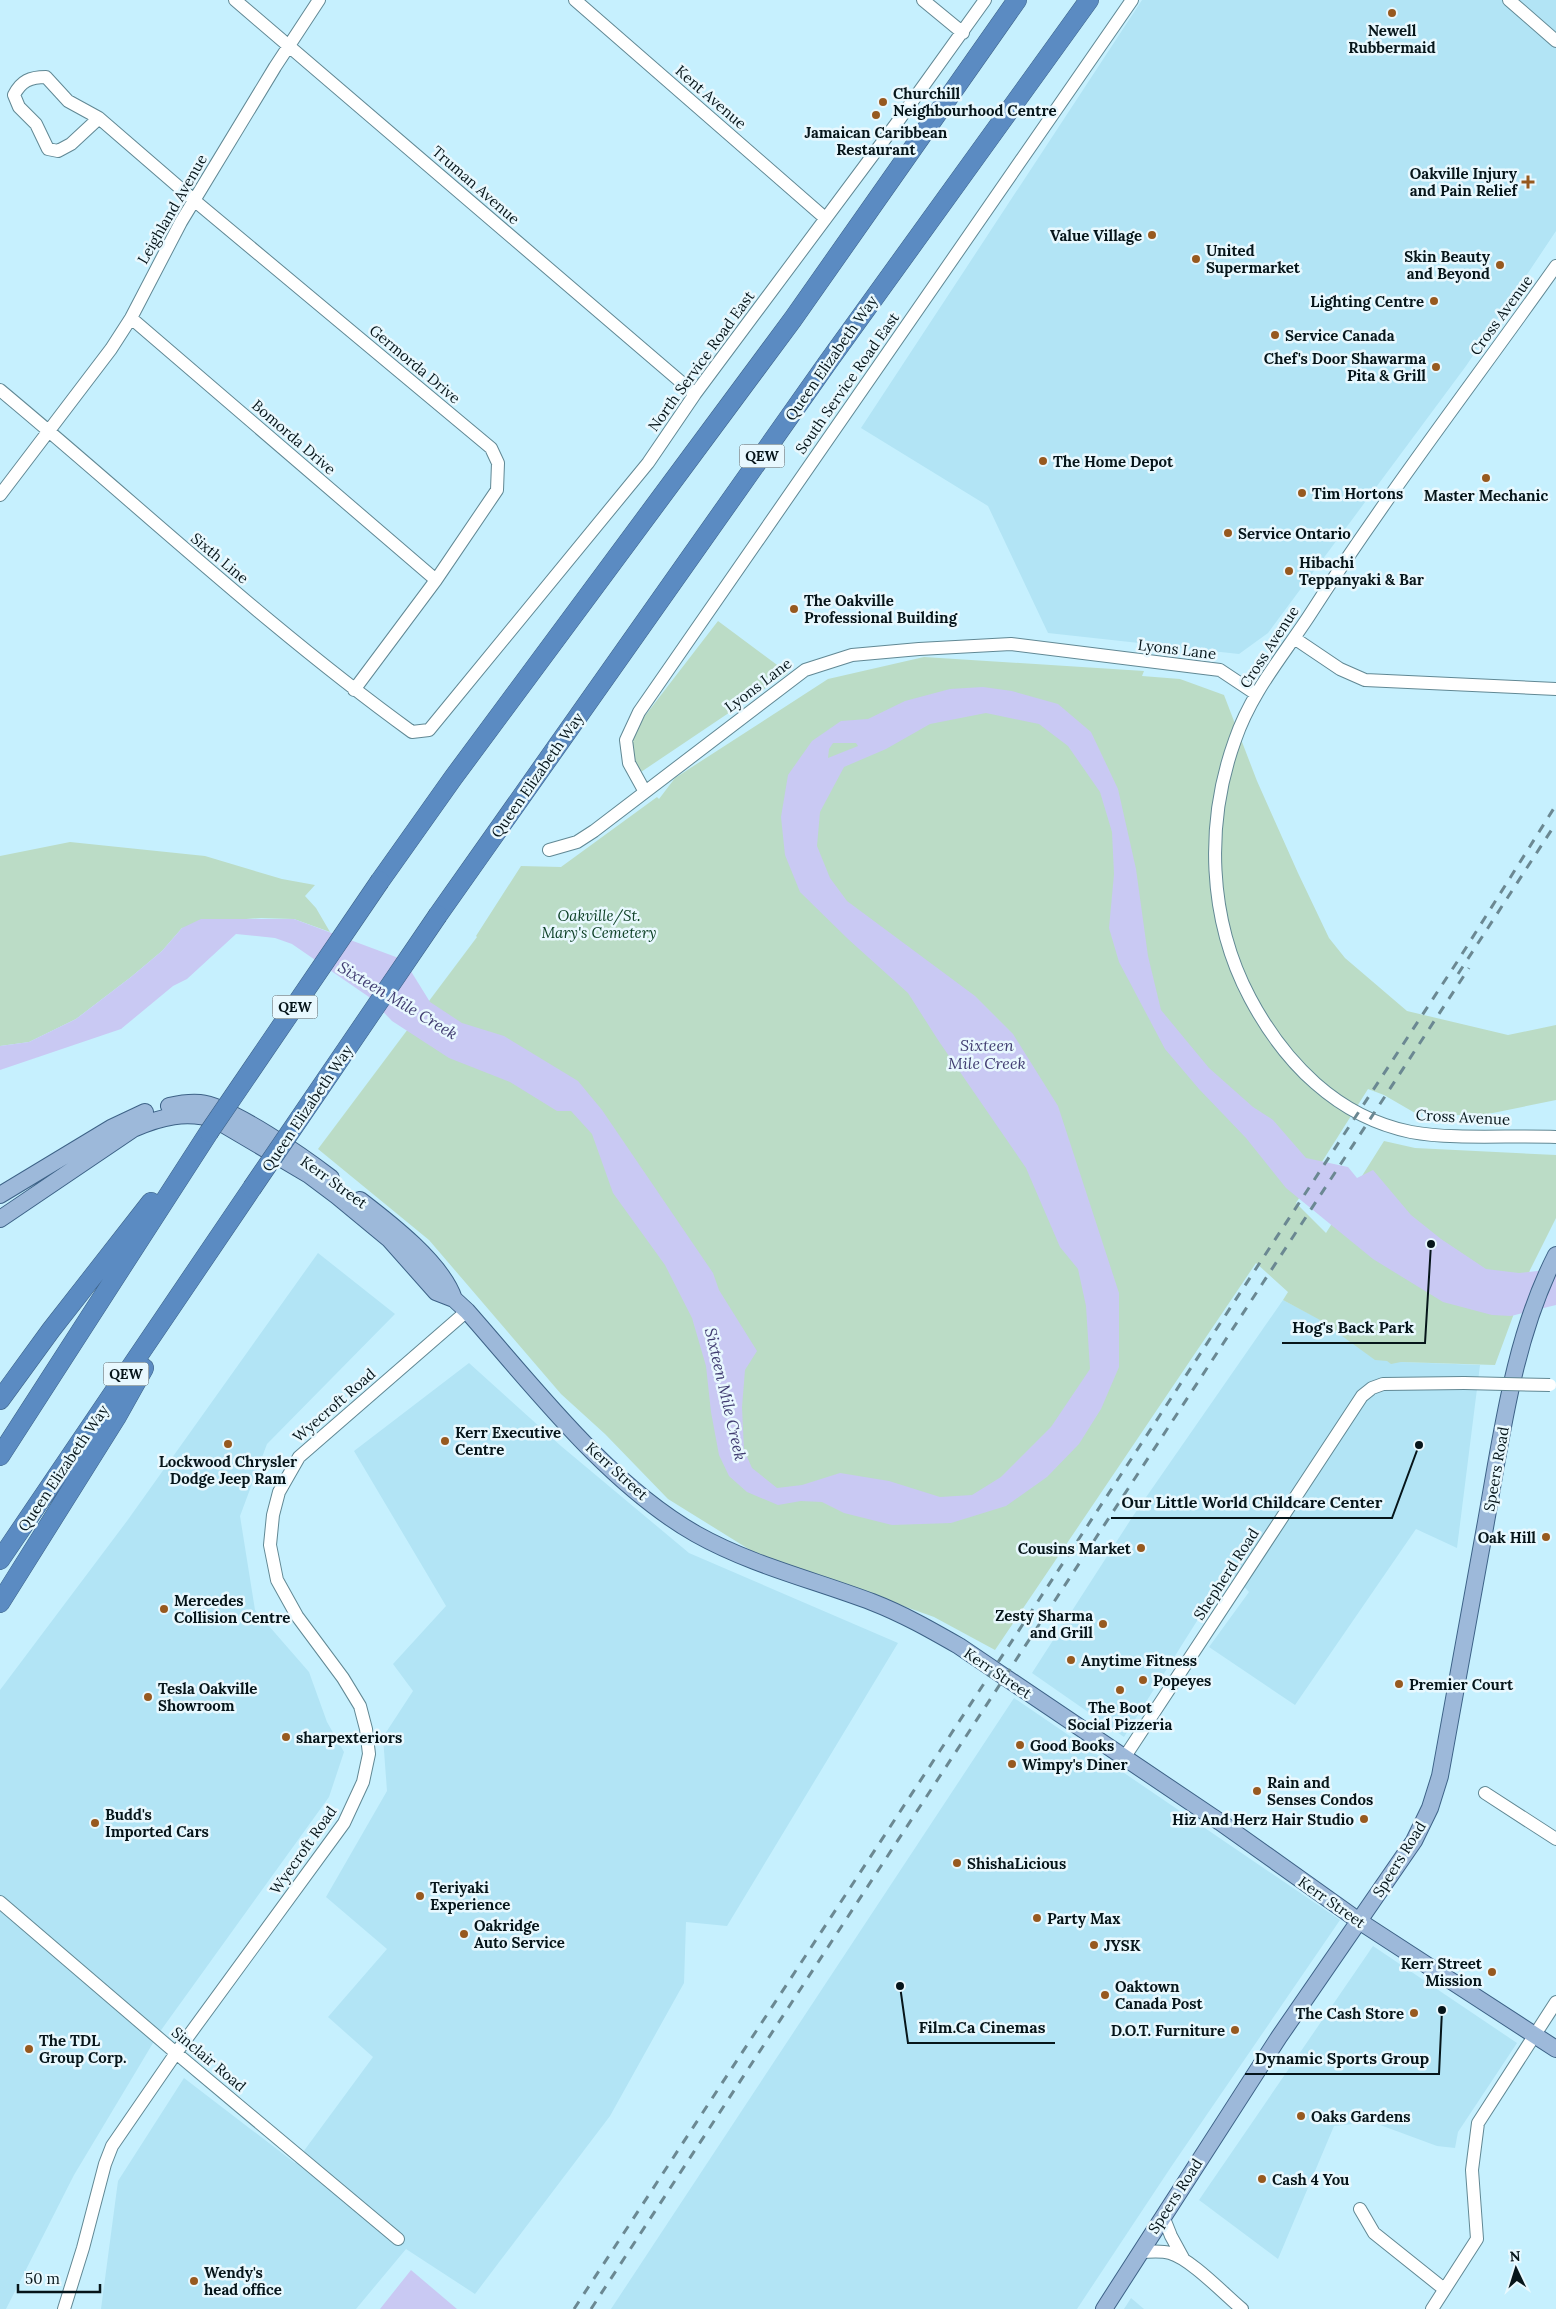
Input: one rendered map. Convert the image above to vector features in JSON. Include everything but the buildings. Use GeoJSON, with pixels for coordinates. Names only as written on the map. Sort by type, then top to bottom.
{"type":"FeatureCollection","features":[{"type":"Feature","properties":{"kind":"highway","name":"QEW"},"geometry":{"type":"LineString","coordinates":[[0,1456],[209,1132],[380,881],[453,778],[793,319],[1017,0]]}},
{"type":"Feature","properties":{"kind":"highway","name":"Queen Elizabeth Way"},"geometry":{"type":"LineString","coordinates":[[0,1560],[438,915],[828,362],[1089,0]]}},
{"type":"Feature","properties":{"kind":"highway"},"geometry":{"type":"LineString","coordinates":[[0,1400],[69,1306],[209,1132]]}},
{"type":"Feature","properties":{"kind":"highway"},"geometry":{"type":"LineString","coordinates":[[0,1604],[116,1418],[201,1264]]}},
{"type":"Feature","properties":{"kind":"main road","name":"Kerr Street"},"geometry":{"type":"LineString","coordinates":[[0,1195],[130,1118],[161,1107],[201,1103],[228,1113],[260,1130],[314,1165],[377,1213],[400,1231],[428,1260],[450,1286],[454,1299]]}},
{"type":"Feature","properties":{"kind":"main road","name":"Kerr Street"},"geometry":{"type":"LineString","coordinates":[[0,1219],[133,1129],[153,1120],[169,1116],[201,1115],[216,1120],[253,1141],[337,1196],[389,1239],[436,1292],[454,1299],[467,1311],[590,1448],[633,1490],[696,1534],[745,1557],[873,1602],[915,1620],[959,1646],[1220,1822],[1359,1922],[1556,2049]]}},
{"type":"Feature","properties":{"kind":"main road","name":"Speers Road"},"geometry":{"type":"LineString","coordinates":[[1104,2309],[1138,2252],[1279,2037],[1414,1841],[1430,1808],[1440,1776],[1499,1447],[1519,1358],[1538,1296],[1556,1255]]}},
{"type":"Feature","properties":{"kind":"street","name":"Truman Avenue"},"geometry":{"type":"LineString","coordinates":[[235,0],[695,394]]}},
{"type":"Feature","properties":{"kind":"street","name":"Leighland Avenue"},"geometry":{"type":"LineString","coordinates":[[0,495],[111,348],[131,318],[181,222],[288,46],[319,0]]}},
{"type":"Feature","properties":{"kind":"street","name":"Kent Avenue"},"geometry":{"type":"LineString","coordinates":[[575,0],[826,218]]}},
{"type":"Feature","properties":{"kind":"street"},"geometry":{"type":"LineString","coordinates":[[923,0],[963,33]]}},
{"type":"Feature","properties":{"kind":"street","name":"North Service Road East"},"geometry":{"type":"LineString","coordinates":[[429,730],[648,462],[695,394],[963,33],[985,0]]}},
{"type":"Feature","properties":{"kind":"street","name":"South Service Road East"},"geometry":{"type":"LineString","coordinates":[[645,792],[629,762],[626,740],[639,712],[1132,0]]}},
{"type":"Feature","properties":{"kind":"street"},"geometry":{"type":"LineString","coordinates":[[1509,0],[1556,41]]}},
{"type":"Feature","properties":{"kind":"street","name":"Germorda Drive"},"geometry":{"type":"LineString","coordinates":[[99,118],[71,144],[58,151],[48,149],[36,124],[19,107],[14,95],[19,85],[33,77],[46,77],[68,101],[99,118],[195,201],[491,448],[498,463],[496,490],[436,580],[354,690]]}},
{"type":"Feature","properties":{"kind":"street","name":"Cross Avenue"},"geometry":{"type":"LineString","coordinates":[[1556,266],[1343,562],[1294,638],[1262,682],[1235,739],[1218,808],[1214,846],[1217,895],[1222,923],[1234,961],[1260,1016],[1288,1055],[1326,1093],[1367,1117],[1390,1126],[1428,1134],[1556,1137]]}},
{"type":"Feature","properties":{"kind":"street","name":"Bomorda Drive"},"geometry":{"type":"LineString","coordinates":[[131,318],[436,580]]}},
{"type":"Feature","properties":{"kind":"street","name":"Sixth Line"},"geometry":{"type":"LineString","coordinates":[[0,390],[185,549],[354,690],[412,732],[429,730]]}},
{"type":"Feature","properties":{"kind":"street"},"geometry":{"type":"LineString","coordinates":[[1294,638],[1340,669],[1365,680],[1556,689]]}},
{"type":"Feature","properties":{"kind":"street","name":"Lyons Lane"},"geometry":{"type":"LineString","coordinates":[[549,850],[577,842],[804,670],[852,655],[920,648],[1012,644],[1220,670],[1256,694]]}},
{"type":"Feature","properties":{"kind":"street","name":"Wyecroft Road"},"geometry":{"type":"LineString","coordinates":[[64,2309],[83,2248],[105,2164],[112,2146],[176,2053],[344,1823],[363,1782],[369,1754],[360,1706],[343,1678],[297,1616],[277,1580],[270,1544],[273,1515],[279,1492],[299,1457],[467,1311]]}},
{"type":"Feature","properties":{"kind":"street","name":"Shepherd Road"},"geometry":{"type":"LineString","coordinates":[[1124,1758],[1362,1396],[1372,1388],[1383,1384],[1553,1385]]}},
{"type":"Feature","properties":{"kind":"street"},"geometry":{"type":"LineString","coordinates":[[1485,1793],[1556,1839]]}},
{"type":"Feature","properties":{"kind":"street","name":"Sinclair Road"},"geometry":{"type":"LineString","coordinates":[[0,1902],[176,2053],[398,2239]]}},
{"type":"Feature","properties":{"kind":"street"},"geometry":{"type":"LineString","coordinates":[[1432,2309],[1477,2239],[1472,2170],[1478,2123],[1556,2002]]}},
{"type":"Feature","properties":{"kind":"street"},"geometry":{"type":"LineString","coordinates":[[1360,2209],[1374,2233],[1444,2289]]}},
{"type":"Feature","properties":{"kind":"street"},"geometry":{"type":"LineString","coordinates":[[1163,2216],[1183,2258]]}},
{"type":"Feature","properties":{"kind":"street"},"geometry":{"type":"LineString","coordinates":[[1138,2252],[1170,2252],[1183,2258],[1242,2309]]}},
{"type":"Feature","properties":{"kind":"shaded area"},"geometry":{"type":"Polygon","coordinates":[[[1142,0],[1556,0],[1556,231],[1466,366],[1268,633],[1239,654],[1048,633],[988,506],[861,428],[1142,0]]]}},
{"type":"Feature","properties":{"kind":"shaded area"},"geometry":{"type":"Polygon","coordinates":[[[318,1253],[395,1314],[267,1444],[240,1516],[255,1610],[309,1672],[327,1722],[344,1752],[329,1797],[159,2033],[74,2175],[6,2309],[0,2309],[0,1690],[127,1521],[318,1253]]]}},
{"type":"Feature","properties":{"kind":"shaded area"},"geometry":{"type":"Polygon","coordinates":[[[1283,1300],[1401,1362],[1480,1365],[1457,1548],[1416,1529],[1295,1705],[1209,1647],[1249,1592],[1229,1570],[1124,1737],[1032,1673],[1133,1516],[1283,1300]]]}},
{"type":"Feature","properties":{"kind":"shaded area"},"geometry":{"type":"Polygon","coordinates":[[[469,1363],[561,1446],[689,1553],[898,1643],[727,1926],[686,1922],[684,1983],[610,2116],[475,2294],[406,2249],[356,2309],[101,2309],[118,2181],[184,2078],[295,2163],[373,2057],[328,2017],[387,1949],[326,1897],[387,1791],[383,1737],[413,1691],[393,1664],[446,1606],[354,1451],[469,1363]]]}},
{"type":"Feature","properties":{"kind":"shaded area"},"geometry":{"type":"Polygon","coordinates":[[[1014,1698],[1340,1920],[1171,2167],[1077,2309],[611,2309],[1014,1698]]]}},
{"type":"Feature","properties":{"kind":"shaded area"},"geometry":{"type":"Polygon","coordinates":[[[1373,1946],[1517,2043],[1458,2132],[1455,2148],[1437,2146],[1372,2122],[1334,2126],[1278,2259],[1199,2200],[1373,1946]]]}},
{"type":"Feature","properties":{"kind":"shaded area"},"geometry":{"type":"Polygon","coordinates":[[[1131,2298],[1144,2309],[1124,2309],[1131,2298]]]}},
{"type":"Feature","properties":{"kind":"green space"},"geometry":{"type":"Polygon","coordinates":[[[718,621],[788,673],[641,772],[631,754],[634,730],[718,621]]]}},
{"type":"Feature","properties":{"kind":"green space","name":"Oakville/St. Mary's Cemetery"},"geometry":{"type":"Polygon","coordinates":[[[924,657],[1144,671],[1142,676],[1180,679],[1224,695],[1257,781],[1298,873],[1329,938],[1345,958],[1407,1011],[1508,1035],[1556,1025],[1556,1100],[1478,1116],[1415,1113],[1384,1095],[1368,1089],[1296,1203],[1326,1233],[1384,1141],[1415,1148],[1556,1155],[1556,1218],[1530,1270],[1495,1365],[1401,1362],[1391,1364],[1387,1361],[1375,1360],[1320,1320],[1283,1300],[1288,1292],[1256,1263],[995,1650],[934,1617],[755,1553],[668,1499],[605,1434],[561,1394],[429,1240],[318,1149],[477,937],[521,866],[561,867],[657,797],[659,799],[675,778],[828,679],[924,657]]]}},
{"type":"Feature","properties":{"kind":"green space"},"geometry":{"type":"Polygon","coordinates":[[[70,842],[205,856],[282,879],[315,885],[305,896],[316,908],[330,932],[294,919],[261,918],[233,920],[182,928],[162,951],[76,1019],[29,1042],[0,1046],[0,856],[70,842]]]}},
{"type":"Feature","properties":{"kind":"water","name":"Sixteen Mile Creek"},"geometry":{"type":"Polygon","coordinates":[[[983,687],[1012,691],[1058,704],[1091,732],[1118,789],[1136,869],[1148,956],[1161,1010],[1209,1068],[1253,1107],[1273,1120],[1306,1158],[1348,1167],[1357,1178],[1373,1170],[1411,1215],[1441,1239],[1486,1269],[1519,1273],[1556,1269],[1556,1305],[1511,1316],[1492,1315],[1443,1302],[1373,1259],[1286,1188],[1246,1138],[1199,1089],[1165,1049],[1119,962],[1109,928],[1114,874],[1112,832],[1100,792],[1068,746],[1039,724],[986,713],[930,724],[886,749],[844,767],[820,812],[817,846],[830,878],[847,901],[975,996],[1013,1034],[1058,1106],[1119,1293],[1119,1367],[1101,1409],[1079,1444],[1047,1477],[1006,1506],[951,1523],[892,1525],[844,1513],[822,1502],[801,1501],[778,1505],[747,1492],[729,1476],[719,1455],[711,1412],[706,1366],[692,1318],[665,1265],[613,1193],[592,1134],[571,1111],[557,1111],[510,1082],[449,1058],[392,1021],[369,997],[292,944],[275,938],[236,934],[187,979],[173,986],[121,1029],[0,1070],[0,1046],[29,1042],[76,1019],[162,951],[182,928],[201,919],[294,919],[404,960],[430,1002],[462,1023],[504,1036],[578,1081],[602,1110],[713,1273],[719,1290],[757,1351],[745,1370],[742,1407],[744,1450],[752,1468],[777,1488],[802,1485],[840,1473],[889,1481],[940,1497],[972,1495],[1001,1477],[1051,1427],[1090,1369],[1086,1306],[1078,1269],[1060,1247],[1026,1168],[908,993],[848,939],[800,892],[785,855],[781,817],[788,775],[812,741],[841,721],[868,719],[905,701],[950,689],[983,687]],[[833,743],[829,749],[828,758],[858,746],[856,743],[833,743]]]}},
{"type":"Feature","properties":{"kind":"water"},"geometry":{"type":"Polygon","coordinates":[[[411,2270],[457,2309],[380,2309],[411,2270]]]}},
{"type":"Feature","properties":{"kind":"railway"},"geometry":{"type":"LineString","coordinates":[[574,2309],[1457,962],[1556,805]]}},
{"type":"Feature","properties":{"kind":"railway"},"geometry":{"type":"LineString","coordinates":[[1458,974],[1556,823]]}},
{"type":"Feature","properties":{"kind":"railway"},"geometry":{"type":"LineString","coordinates":[[591,2309],[1469,968]]}},
{"type":"Feature","properties":{"kind":"place","name":"Newell Rubbermaid"},"geometry":{"type":"Point","coordinates":[1392,13]}},
{"type":"Feature","properties":{"kind":"place","name":"Churchill Neighbourhood Centre"},"geometry":{"type":"Point","coordinates":[883,102]}},
{"type":"Feature","properties":{"kind":"place","name":"Jamaican Caribbean Restaurant"},"geometry":{"type":"Point","coordinates":[876,115]}},
{"type":"Feature","properties":{"kind":"place","name":"Oakville Injury and Pain Relief"},"geometry":{"type":"Point","coordinates":[1528,182]}},
{"type":"Feature","properties":{"kind":"place","name":"Value Village"},"geometry":{"type":"Point","coordinates":[1152,235]}},
{"type":"Feature","properties":{"kind":"place","name":"United Supermarket"},"geometry":{"type":"Point","coordinates":[1196,259]}},
{"type":"Feature","properties":{"kind":"place","name":"Skin Beauty and Beyond"},"geometry":{"type":"Point","coordinates":[1500,265]}},
{"type":"Feature","properties":{"kind":"place","name":"Lighting Centre"},"geometry":{"type":"Point","coordinates":[1434,301]}},
{"type":"Feature","properties":{"kind":"place","name":"Service Canada"},"geometry":{"type":"Point","coordinates":[1275,335]}},
{"type":"Feature","properties":{"kind":"place","name":"Chef's Door Shawarma Pita & Grill"},"geometry":{"type":"Point","coordinates":[1436,367]}},
{"type":"Feature","properties":{"kind":"place","name":"The Home Depot"},"geometry":{"type":"Point","coordinates":[1043,461]}},
{"type":"Feature","properties":{"kind":"place","name":"Master Mechanic"},"geometry":{"type":"Point","coordinates":[1486,478]}},
{"type":"Feature","properties":{"kind":"place","name":"Tim Hortons"},"geometry":{"type":"Point","coordinates":[1302,493]}},
{"type":"Feature","properties":{"kind":"place","name":"Service Ontario"},"geometry":{"type":"Point","coordinates":[1228,533]}},
{"type":"Feature","properties":{"kind":"place","name":"Hibachi Teppanyaki & Bar"},"geometry":{"type":"Point","coordinates":[1289,571]}},
{"type":"Feature","properties":{"kind":"place","name":"The Oakville Professional Building"},"geometry":{"type":"Point","coordinates":[794,609]}},
{"type":"Feature","properties":{"kind":"place","name":"Hog's Back Park"},"geometry":{"type":"Point","coordinates":[1431,1244]}},
{"type":"Feature","properties":{"kind":"place","name":"Kerr Executive Centre"},"geometry":{"type":"Point","coordinates":[445,1441]}},
{"type":"Feature","properties":{"kind":"place","name":"Lockwood Chrysler Dodge Jeep Ram"},"geometry":{"type":"Point","coordinates":[228,1444]}},
{"type":"Feature","properties":{"kind":"place","name":"Our Little World Childcare Center"},"geometry":{"type":"Point","coordinates":[1419,1445]}},
{"type":"Feature","properties":{"kind":"place","name":"Oak Hill"},"geometry":{"type":"Point","coordinates":[1546,1537]}},
{"type":"Feature","properties":{"kind":"place","name":"Cousins Market"},"geometry":{"type":"Point","coordinates":[1141,1548]}},
{"type":"Feature","properties":{"kind":"place","name":"Mercedes Collision Centre"},"geometry":{"type":"Point","coordinates":[164,1609]}},
{"type":"Feature","properties":{"kind":"place","name":"Zesty Sharma and Grill"},"geometry":{"type":"Point","coordinates":[1103,1624]}},
{"type":"Feature","properties":{"kind":"place","name":"Anytime Fitness"},"geometry":{"type":"Point","coordinates":[1071,1660]}},
{"type":"Feature","properties":{"kind":"place","name":"Popeyes"},"geometry":{"type":"Point","coordinates":[1143,1680]}},
{"type":"Feature","properties":{"kind":"place","name":"Premier Court"},"geometry":{"type":"Point","coordinates":[1399,1684]}},
{"type":"Feature","properties":{"kind":"place","name":"The Boot Social Pizzeria"},"geometry":{"type":"Point","coordinates":[1120,1690]}},
{"type":"Feature","properties":{"kind":"place","name":"Tesla Oakville Showroom"},"geometry":{"type":"Point","coordinates":[148,1697]}},
{"type":"Feature","properties":{"kind":"place","name":"sharpexteriors"},"geometry":{"type":"Point","coordinates":[286,1737]}},
{"type":"Feature","properties":{"kind":"place","name":"Good Books"},"geometry":{"type":"Point","coordinates":[1020,1745]}},
{"type":"Feature","properties":{"kind":"place","name":"Wimpy's Diner"},"geometry":{"type":"Point","coordinates":[1012,1764]}},
{"type":"Feature","properties":{"kind":"place","name":"Rain and Senses Condos"},"geometry":{"type":"Point","coordinates":[1257,1791]}},
{"type":"Feature","properties":{"kind":"place","name":"Hiz And Herz Hair Studio"},"geometry":{"type":"Point","coordinates":[1364,1819]}},
{"type":"Feature","properties":{"kind":"place","name":"Budd's Imported Cars"},"geometry":{"type":"Point","coordinates":[95,1823]}},
{"type":"Feature","properties":{"kind":"place","name":"ShishaLicious"},"geometry":{"type":"Point","coordinates":[957,1863]}},
{"type":"Feature","properties":{"kind":"place","name":"Teriyaki Experience"},"geometry":{"type":"Point","coordinates":[420,1896]}},
{"type":"Feature","properties":{"kind":"place","name":"Party Max"},"geometry":{"type":"Point","coordinates":[1037,1918]}},
{"type":"Feature","properties":{"kind":"place","name":"Oakridge Auto Service"},"geometry":{"type":"Point","coordinates":[464,1934]}},
{"type":"Feature","properties":{"kind":"place","name":"JYSK"},"geometry":{"type":"Point","coordinates":[1094,1945]}},
{"type":"Feature","properties":{"kind":"place","name":"Kerr Street Mission"},"geometry":{"type":"Point","coordinates":[1492,1972]}},
{"type":"Feature","properties":{"kind":"place","name":"Film.Ca Cinemas"},"geometry":{"type":"Point","coordinates":[900,1986]}},
{"type":"Feature","properties":{"kind":"place","name":"Oaktown Canada Post"},"geometry":{"type":"Point","coordinates":[1105,1995]}},
{"type":"Feature","properties":{"kind":"place","name":"Dynamic Sports Group"},"geometry":{"type":"Point","coordinates":[1442,2010]}},
{"type":"Feature","properties":{"kind":"place","name":"The Cash Store"},"geometry":{"type":"Point","coordinates":[1414,2013]}},
{"type":"Feature","properties":{"kind":"place","name":"D.O.T. Furniture"},"geometry":{"type":"Point","coordinates":[1235,2030]}},
{"type":"Feature","properties":{"kind":"place","name":"The TDL Group Corp."},"geometry":{"type":"Point","coordinates":[29,2049]}},
{"type":"Feature","properties":{"kind":"place","name":"Oaks Gardens"},"geometry":{"type":"Point","coordinates":[1301,2116]}},
{"type":"Feature","properties":{"kind":"place","name":"Cash 4 You"},"geometry":{"type":"Point","coordinates":[1262,2179]}},
{"type":"Feature","properties":{"kind":"place","name":"Wendy's head office"},"geometry":{"type":"Point","coordinates":[194,2281]}}]}
